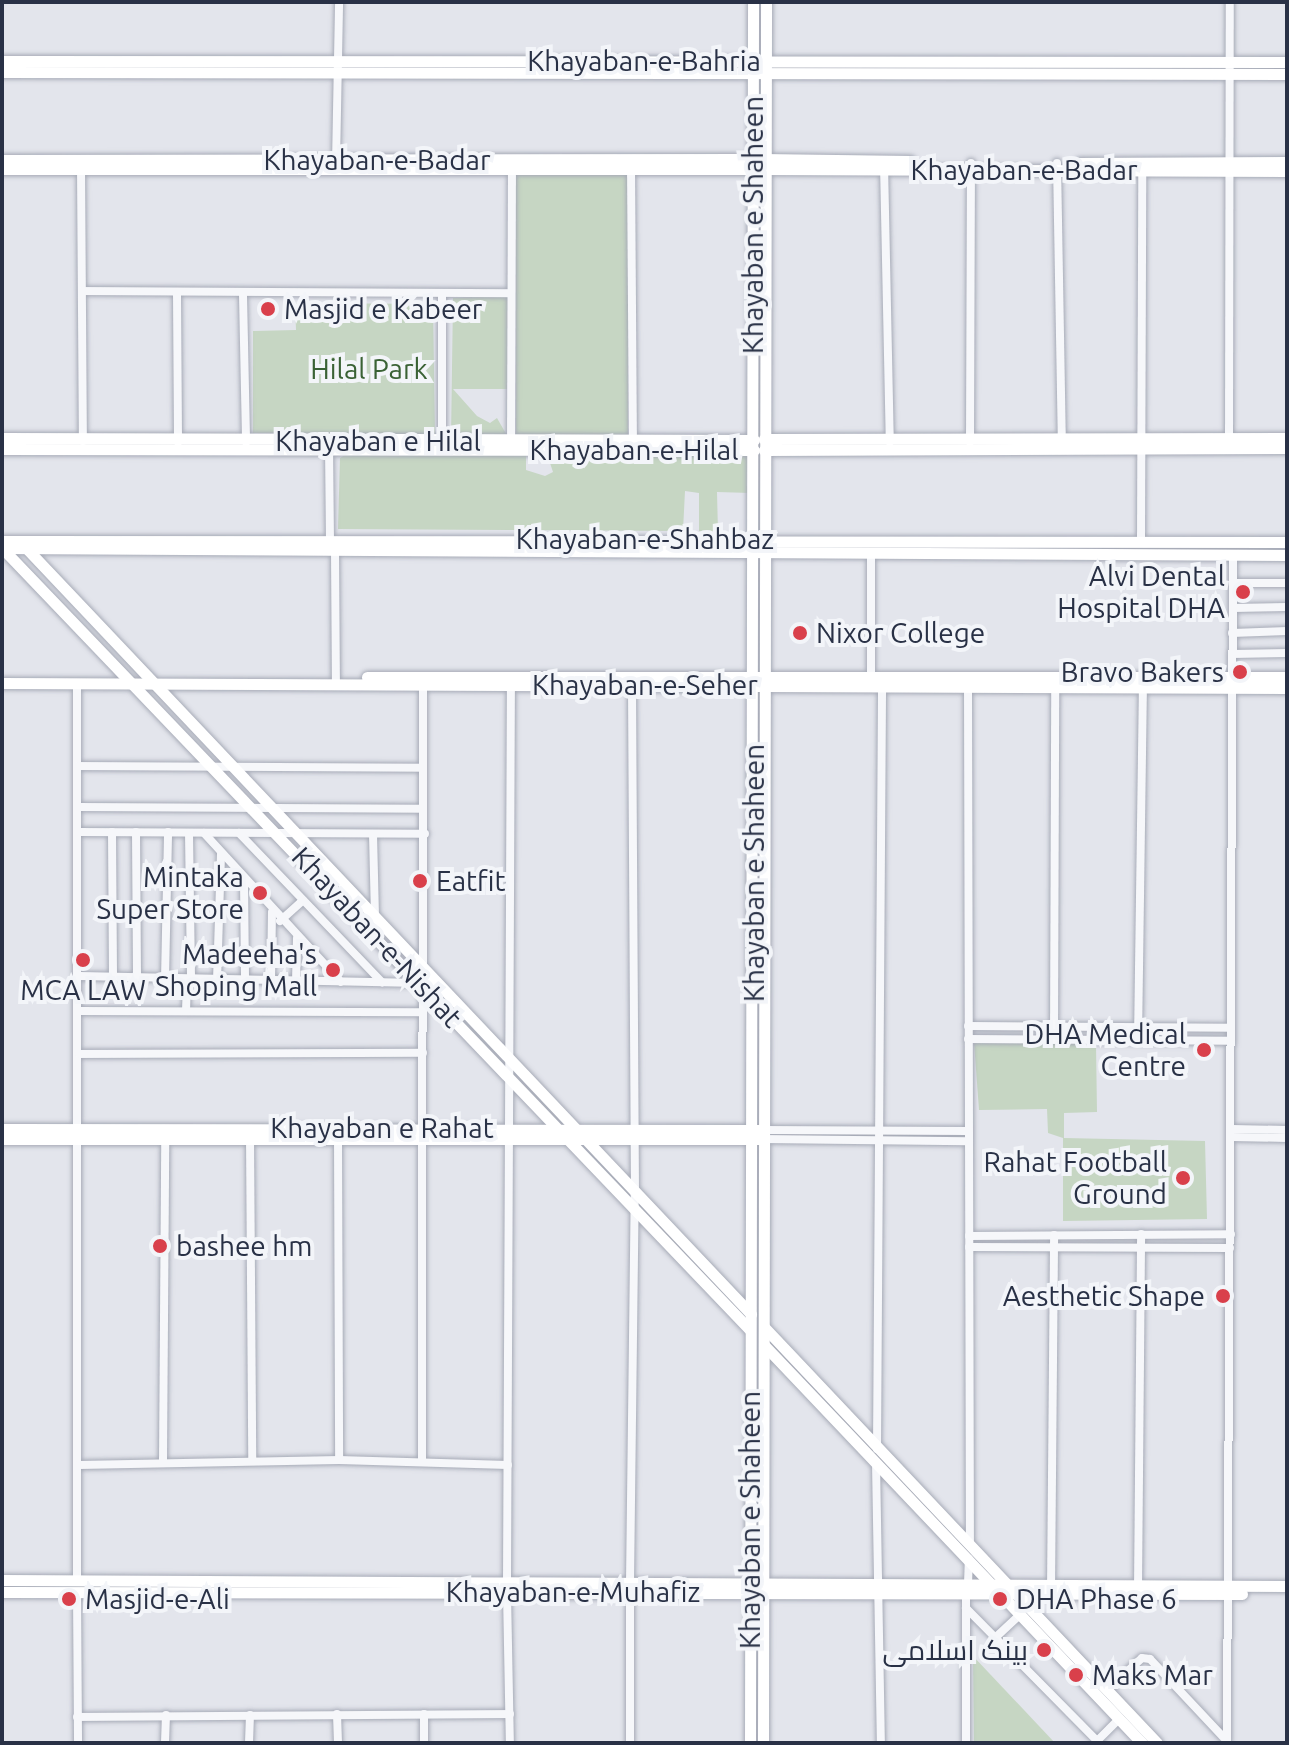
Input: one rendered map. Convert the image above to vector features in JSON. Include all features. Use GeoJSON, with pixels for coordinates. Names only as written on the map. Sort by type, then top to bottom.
{"type":"FeatureCollection","features":[{"type":"Feature","properties":{"kind":"street"},"geometry":{"type":"LineString","coordinates":[[336,164],[339,2]]}},
{"type":"Feature","properties":{"kind":"street","name":"Khayaban e Shaheen"},"geometry":{"type":"LineString","coordinates":[[753,2],[752,60],[759,75]]}},
{"type":"Feature","properties":{"kind":"street","name":"Khayaban e Shaheen"},"geometry":{"type":"LineString","coordinates":[[763,1743],[765,1328],[758,1135],[757,164],[759,75],[765,61],[766,2]]}},
{"type":"Feature","properties":{"kind":"street"},"geometry":{"type":"LineString","coordinates":[[1229,443],[1230,2]]}},
{"type":"Feature","properties":{"kind":"street","name":"Khayaban-e-Bahria"},"geometry":{"type":"LineString","coordinates":[[2,72],[752,60],[1231,68],[1287,74]]}},
{"type":"Feature","properties":{"kind":"street","name":"Khayaban-e-Bahria"},"geometry":{"type":"LineString","coordinates":[[2,61],[759,75],[1231,68],[1287,62]]}},
{"type":"Feature","properties":{"kind":"street","name":"Khayaban-e-Badar"},"geometry":{"type":"LineString","coordinates":[[2,160],[81,164],[971,166],[1230,166],[1287,162]]}},
{"type":"Feature","properties":{"kind":"street"},"geometry":{"type":"LineString","coordinates":[[81,164],[83,446]]}},
{"type":"Feature","properties":{"kind":"street","name":"Khayaban-e-Badar"},"geometry":{"type":"LineString","coordinates":[[2,169],[81,164]]}},
{"type":"Feature","properties":{"kind":"street"},"geometry":{"type":"LineString","coordinates":[[511,445],[512,164]]}},
{"type":"Feature","properties":{"kind":"street"},"geometry":{"type":"LineString","coordinates":[[631,164],[633,445]]}},
{"type":"Feature","properties":{"kind":"street"},"geometry":{"type":"LineString","coordinates":[[884,165],[890,442],[1229,443],[1287,438]]}},
{"type":"Feature","properties":{"kind":"street"},"geometry":{"type":"LineString","coordinates":[[970,443],[971,166]]}},
{"type":"Feature","properties":{"kind":"street"},"geometry":{"type":"LineString","coordinates":[[1058,166],[1062,442]]}},
{"type":"Feature","properties":{"kind":"street"},"geometry":{"type":"LineString","coordinates":[[1141,542],[1142,166]]}},
{"type":"Feature","properties":{"kind":"street","name":"Khayaban-e-Badar"},"geometry":{"type":"LineString","coordinates":[[1230,166],[1287,171]]}},
{"type":"Feature","properties":{"kind":"street"},"geometry":{"type":"LineString","coordinates":[[82,291],[243,295],[511,293]]}},
{"type":"Feature","properties":{"kind":"street"},"geometry":{"type":"LineString","coordinates":[[442,293],[442,445]]}},
{"type":"Feature","properties":{"kind":"street"},"geometry":{"type":"LineString","coordinates":[[177,294],[178,445]]}},
{"type":"Feature","properties":{"kind":"street"},"geometry":{"type":"LineString","coordinates":[[2,449],[246,446],[243,295]]}},
{"type":"Feature","properties":{"kind":"street"},"geometry":{"type":"LineString","coordinates":[[2,438],[83,446]]}},
{"type":"Feature","properties":{"kind":"street","name":"Khayaban-e-Hilal"},"geometry":{"type":"LineString","coordinates":[[633,445],[890,442]]}},
{"type":"Feature","properties":{"kind":"street"},"geometry":{"type":"LineString","coordinates":[[1229,443],[1287,448]]}},
{"type":"Feature","properties":{"kind":"street","name":"Khayaban e Hilal"},"geometry":{"type":"LineString","coordinates":[[246,446],[633,445]]}},
{"type":"Feature","properties":{"kind":"street"},"geometry":{"type":"LineString","coordinates":[[329,446],[330,539]]}},
{"type":"Feature","properties":{"kind":"street","name":"Khayaban-e-Shahbaz"},"geometry":{"type":"LineString","coordinates":[[2,541],[759,539],[1287,542]]}},
{"type":"Feature","properties":{"kind":"street","name":"Khayaban-e-Shahbaz"},"geometry":{"type":"LineString","coordinates":[[2,548],[1287,555]]}},
{"type":"Feature","properties":{"kind":"street","name":"Khayaban-e-Nishat"},"geometry":{"type":"LineString","coordinates":[[2,548],[216,767],[513,1080],[635,1192],[751,1314]]}},
{"type":"Feature","properties":{"kind":"street","name":"Khayaban-e-Nishat"},"geometry":{"type":"LineString","coordinates":[[28,550],[426,969],[513,1063],[633,1207],[749,1329]]}},
{"type":"Feature","properties":{"kind":"street"},"geometry":{"type":"LineString","coordinates":[[335,551],[336,680]]}},
{"type":"Feature","properties":{"kind":"street"},"geometry":{"type":"LineString","coordinates":[[871,553],[882,1129],[876,1463],[881,1743]]}},
{"type":"Feature","properties":{"kind":"street"},"geometry":{"type":"LineString","coordinates":[[1228,1742],[1233,554]]}},
{"type":"Feature","properties":{"kind":"street"},"geometry":{"type":"LineString","coordinates":[[1233,583],[1287,583]]}},
{"type":"Feature","properties":{"kind":"street"},"geometry":{"type":"LineString","coordinates":[[1233,608],[1287,607]]}},
{"type":"Feature","properties":{"kind":"street"},"geometry":{"type":"LineString","coordinates":[[1232,633],[1287,631]]}},
{"type":"Feature","properties":{"kind":"street"},"geometry":{"type":"LineString","coordinates":[[1232,654],[1287,653]]}},
{"type":"Feature","properties":{"kind":"street","name":"Khayaban-e-Seher"},"geometry":{"type":"LineString","coordinates":[[2,677],[758,681],[968,686],[1055,682],[1143,687],[1287,677]]}},
{"type":"Feature","properties":{"kind":"street","name":"Khayaban-e-Seher"},"geometry":{"type":"LineString","coordinates":[[2,683],[130,680]]}},
{"type":"Feature","properties":{"kind":"street","name":"Khayaban-e-Seher"},"geometry":{"type":"LineString","coordinates":[[336,680],[423,685],[511,681]]}},
{"type":"Feature","properties":{"kind":"street"},"geometry":{"type":"LineString","coordinates":[[510,1743],[507,1588],[513,1080],[511,681]]}},
{"type":"Feature","properties":{"kind":"street"},"geometry":{"type":"LineString","coordinates":[[630,1743],[635,1192],[632,681]]}},
{"type":"Feature","properties":{"kind":"street"},"geometry":{"type":"LineString","coordinates":[[1054,1040],[1055,682]]}},
{"type":"Feature","properties":{"kind":"street","name":"Khayaban-e-Seher"},"geometry":{"type":"LineString","coordinates":[[875,683],[1232,682],[1287,688]]}},
{"type":"Feature","properties":{"kind":"street"},"geometry":{"type":"LineString","coordinates":[[77,683],[80,976],[78,1743]]}},
{"type":"Feature","properties":{"kind":"street"},"geometry":{"type":"LineString","coordinates":[[422,1462],[421,983],[426,969],[423,685]]}},
{"type":"Feature","properties":{"kind":"street"},"geometry":{"type":"LineString","coordinates":[[966,1743],[966,1608],[970,1546],[968,686]]}},
{"type":"Feature","properties":{"kind":"street"},"geometry":{"type":"LineString","coordinates":[[1138,1040],[1143,687]]}},
{"type":"Feature","properties":{"kind":"street"},"geometry":{"type":"LineString","coordinates":[[78,766],[423,768]]}},
{"type":"Feature","properties":{"kind":"street"},"geometry":{"type":"LineString","coordinates":[[78,807],[423,809]]}},
{"type":"Feature","properties":{"kind":"street"},"geometry":{"type":"LineString","coordinates":[[79,832],[425,834]]}},
{"type":"Feature","properties":{"kind":"street"},"geometry":{"type":"LineString","coordinates":[[112,832],[113,977]]}},
{"type":"Feature","properties":{"kind":"street"},"geometry":{"type":"LineString","coordinates":[[136,832],[137,978]]}},
{"type":"Feature","properties":{"kind":"street"},"geometry":{"type":"LineString","coordinates":[[165,979],[168,832]]}},
{"type":"Feature","properties":{"kind":"street"},"geometry":{"type":"LineString","coordinates":[[186,1011],[189,980],[189,833]]}},
{"type":"Feature","properties":{"kind":"street"},"geometry":{"type":"LineString","coordinates":[[204,833],[280,921],[341,982]]}},
{"type":"Feature","properties":{"kind":"street"},"geometry":{"type":"LineString","coordinates":[[239,833],[382,982]]}},
{"type":"Feature","properties":{"kind":"street"},"geometry":{"type":"LineString","coordinates":[[373,834],[375,917]]}},
{"type":"Feature","properties":{"kind":"street"},"geometry":{"type":"LineString","coordinates":[[217,981],[221,853]]}},
{"type":"Feature","properties":{"kind":"street"},"geometry":{"type":"LineString","coordinates":[[244,880],[245,981]]}},
{"type":"Feature","properties":{"kind":"street"},"geometry":{"type":"LineString","coordinates":[[280,921],[303,900]]}},
{"type":"Feature","properties":{"kind":"street"},"geometry":{"type":"LineString","coordinates":[[271,982],[272,912]]}},
{"type":"Feature","properties":{"kind":"street"},"geometry":{"type":"LineString","coordinates":[[296,982],[297,938]]}},
{"type":"Feature","properties":{"kind":"street"},"geometry":{"type":"LineString","coordinates":[[80,976],[421,983]]}},
{"type":"Feature","properties":{"kind":"street"},"geometry":{"type":"LineString","coordinates":[[79,1011],[422,1012]]}},
{"type":"Feature","properties":{"kind":"street"},"geometry":{"type":"LineString","coordinates":[[968,1026],[1231,1028]]}},
{"type":"Feature","properties":{"kind":"street"},"geometry":{"type":"LineString","coordinates":[[968,1039],[1230,1041]]}},
{"type":"Feature","properties":{"kind":"street"},"geometry":{"type":"LineString","coordinates":[[79,1054],[423,1053]]}},
{"type":"Feature","properties":{"kind":"street","name":"Khayaban e Rahat"},"geometry":{"type":"LineString","coordinates":[[2,1129],[573,1136],[758,1135]]}},
{"type":"Feature","properties":{"kind":"street"},"geometry":{"type":"LineString","coordinates":[[758,1135],[882,1129],[968,1131]]}},
{"type":"Feature","properties":{"kind":"street"},"geometry":{"type":"LineString","coordinates":[[1232,1133],[1287,1130]]}},
{"type":"Feature","properties":{"kind":"street","name":"Khayaban e Rahat"},"geometry":{"type":"LineString","coordinates":[[2,1139],[79,1131],[338,1137],[423,1133]]}},
{"type":"Feature","properties":{"kind":"street"},"geometry":{"type":"LineString","coordinates":[[1232,1133],[1287,1138]]}},
{"type":"Feature","properties":{"kind":"street"},"geometry":{"type":"LineString","coordinates":[[163,1462],[165,1135]]}},
{"type":"Feature","properties":{"kind":"street"},"geometry":{"type":"LineString","coordinates":[[758,1135],[882,1141],[968,1141]]}},
{"type":"Feature","properties":{"kind":"street","name":"Khayaban e Shaheen"},"geometry":{"type":"LineString","coordinates":[[750,1743],[749,1329],[758,1135]]}},
{"type":"Feature","properties":{"kind":"street"},"geometry":{"type":"LineString","coordinates":[[250,1136],[252,1461]]}},
{"type":"Feature","properties":{"kind":"street"},"geometry":{"type":"LineString","coordinates":[[338,1137],[339,1460]]}},
{"type":"Feature","properties":{"kind":"street"},"geometry":{"type":"LineString","coordinates":[[1138,1589],[1141,1234]]}},
{"type":"Feature","properties":{"kind":"street"},"geometry":{"type":"LineString","coordinates":[[969,1236],[1231,1234]]}},
{"type":"Feature","properties":{"kind":"street"},"geometry":{"type":"LineString","coordinates":[[1052,1588],[1054,1235]]}},
{"type":"Feature","properties":{"kind":"street"},"geometry":{"type":"LineString","coordinates":[[969,1247],[1230,1248]]}},
{"type":"Feature","properties":{"kind":"street"},"geometry":{"type":"LineString","coordinates":[[765,1328],[970,1546],[1020,1615],[1119,1719],[1144,1739],[1157,1743]]}},
{"type":"Feature","properties":{"kind":"street"},"geometry":{"type":"LineString","coordinates":[[764,1345],[969,1560],[1107,1690],[1144,1739]]}},
{"type":"Feature","properties":{"kind":"street"},"geometry":{"type":"LineString","coordinates":[[79,1465],[339,1460],[508,1465]]}},
{"type":"Feature","properties":{"kind":"street"},"geometry":{"type":"LineString","coordinates":[[2,1580],[77,1587]]}},
{"type":"Feature","properties":{"kind":"street","name":"Khayaban-e-Muhafiz"},"geometry":{"type":"LineString","coordinates":[[1230,1590],[1287,1586]]}},
{"type":"Feature","properties":{"kind":"street","name":"Khayaban-e-Muhafiz"},"geometry":{"type":"LineString","coordinates":[[2,1592],[77,1587],[880,1587],[1287,1593]]}},
{"type":"Feature","properties":{"kind":"street"},"geometry":{"type":"LineString","coordinates":[[966,1608],[1098,1742],[1119,1719]]}},
{"type":"Feature","properties":{"kind":"street"},"geometry":{"type":"LineString","coordinates":[[996,1637],[1020,1615]]}},
{"type":"Feature","properties":{"kind":"street"},"geometry":{"type":"LineString","coordinates":[[1107,1690],[1142,1658],[1150,1659],[1228,1742]]}},
{"type":"Feature","properties":{"kind":"street"},"geometry":{"type":"LineString","coordinates":[[337,1714],[338,1743]]}},
{"type":"Feature","properties":{"kind":"street"},"geometry":{"type":"LineString","coordinates":[[424,1714],[424,1743]]}},
{"type":"Feature","properties":{"kind":"street"},"geometry":{"type":"LineString","coordinates":[[77,1717],[510,1714]]}},
{"type":"Feature","properties":{"kind":"street"},"geometry":{"type":"LineString","coordinates":[[165,1743],[166,1715]]}},
{"type":"Feature","properties":{"kind":"street"},"geometry":{"type":"LineString","coordinates":[[249,1743],[250,1715]]}},
{"type":"Feature","properties":{"kind":"green space"},"geometry":{"type":"Polygon","coordinates":[[[516,171],[628,171],[628,438],[516,438],[516,171]]]}},
{"type":"Feature","properties":{"kind":"green space"},"geometry":{"type":"Polygon","coordinates":[[[508,296],[508,389],[453,389],[477,416],[490,423],[497,418],[509,439],[451,437],[453,298],[508,296]]]}},
{"type":"Feature","properties":{"kind":"green space","name":"Hilal Park"},"geometry":{"type":"Polygon","coordinates":[[[295,303],[433,304],[435,434],[253,433],[253,331],[296,330],[295,303]]]}},
{"type":"Feature","properties":{"kind":"green space"},"geometry":{"type":"Polygon","coordinates":[[[554,452],[752,453],[751,493],[717,492],[718,532],[699,531],[699,493],[685,491],[683,531],[338,529],[340,458],[345,455],[526,453],[526,470],[545,476],[553,472],[548,457],[554,452]]]}},
{"type":"Feature","properties":{"kind":"green space"},"geometry":{"type":"Polygon","coordinates":[[[974,1042],[1096,1044],[1097,1112],[1064,1113],[1064,1138],[1205,1141],[1207,1219],[1063,1221],[1063,1138],[1048,1133],[1047,1109],[979,1110],[974,1042]]]}},
{"type":"Feature","properties":{"kind":"green space"},"geometry":{"type":"Polygon","coordinates":[[[973,1656],[1055,1743],[974,1743],[973,1656]]]}},
{"type":"Feature","properties":{"kind":"place","name":"Masjid e Kabeer"},"geometry":{"type":"Point","coordinates":[268,309]}},
{"type":"Feature","properties":{"kind":"place","name":"Alvi Dental Hospital DHA"},"geometry":{"type":"Point","coordinates":[1243,592]}},
{"type":"Feature","properties":{"kind":"place","name":"Nixor College"},"geometry":{"type":"Point","coordinates":[800,633]}},
{"type":"Feature","properties":{"kind":"place","name":"Bravo Bakers"},"geometry":{"type":"Point","coordinates":[1240,672]}},
{"type":"Feature","properties":{"kind":"place","name":"Eatfit"},"geometry":{"type":"Point","coordinates":[420,881]}},
{"type":"Feature","properties":{"kind":"place","name":"Mintaka Super Store"},"geometry":{"type":"Point","coordinates":[260,893]}},
{"type":"Feature","properties":{"kind":"place","name":"MCA LAW"},"geometry":{"type":"Point","coordinates":[83,960]}},
{"type":"Feature","properties":{"kind":"place","name":"Madeeha's Shoping Mall"},"geometry":{"type":"Point","coordinates":[333,970]}},
{"type":"Feature","properties":{"kind":"place","name":"DHA Medical Centre"},"geometry":{"type":"Point","coordinates":[1204,1050]}},
{"type":"Feature","properties":{"kind":"place","name":"Rahat Football Ground"},"geometry":{"type":"Point","coordinates":[1183,1178]}},
{"type":"Feature","properties":{"kind":"place","name":"bashee hm"},"geometry":{"type":"Point","coordinates":[160,1246]}},
{"type":"Feature","properties":{"kind":"place","name":"Aesthetic Shape"},"geometry":{"type":"Point","coordinates":[1223,1296]}},
{"type":"Feature","properties":{"kind":"place","name":"Masjid-e-Ali"},"geometry":{"type":"Point","coordinates":[69,1599]}},
{"type":"Feature","properties":{"kind":"place","name":"DHA Phase 6"},"geometry":{"type":"Point","coordinates":[1000,1599]}},
{"type":"Feature","properties":{"kind":"place","name":"بینک اسلامی"},"geometry":{"type":"Point","coordinates":[1044,1650]}},
{"type":"Feature","properties":{"kind":"place","name":"Maks Mar"},"geometry":{"type":"Point","coordinates":[1076,1675]}}]}
